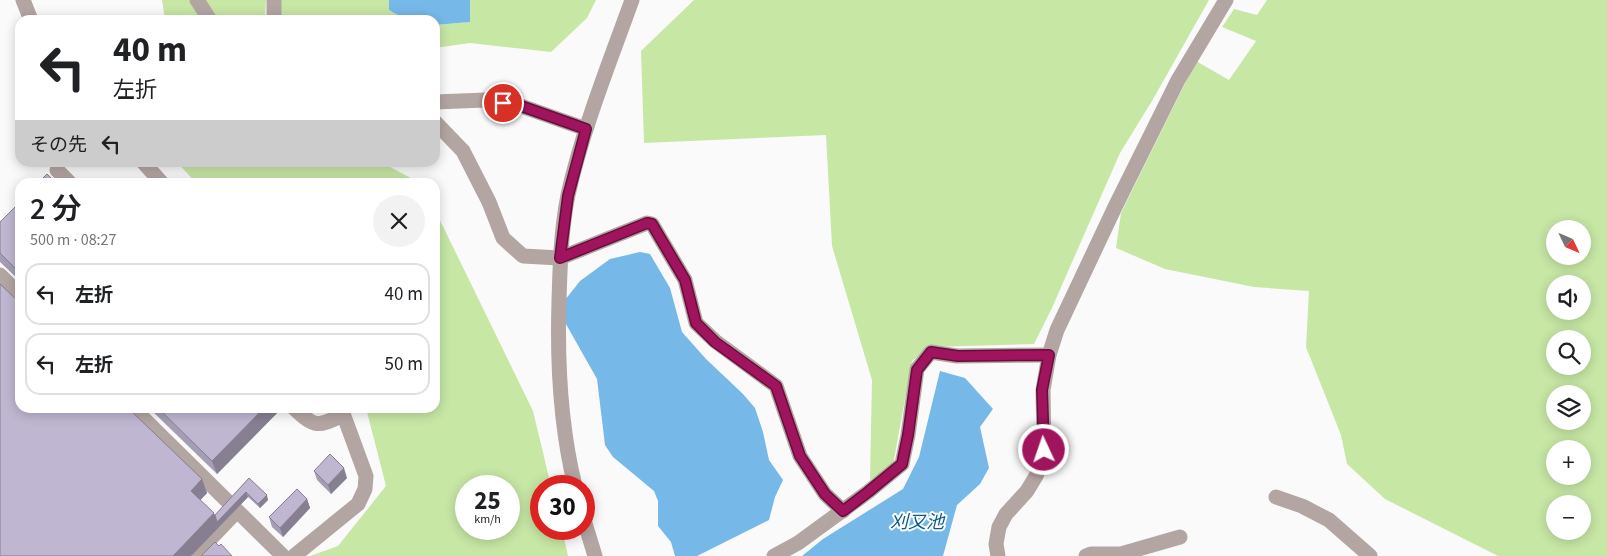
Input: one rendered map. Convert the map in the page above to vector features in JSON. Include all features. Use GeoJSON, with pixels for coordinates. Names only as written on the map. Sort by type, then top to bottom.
{"type":"FeatureCollection","features":[{"type":"Feature","properties":{"kind":"street"},"geometry":{"type":"LineString","coordinates":[[23,0],[29,15]]}},
{"type":"Feature","properties":{"kind":"street"},"geometry":{"type":"LineString","coordinates":[[197,0],[207,15]]}},
{"type":"Feature","properties":{"kind":"street"},"geometry":{"type":"LineString","coordinates":[[274,0],[274,15]]}},
{"type":"Feature","properties":{"kind":"street"},"geometry":{"type":"LineString","coordinates":[[573,475],[562,422],[558,365],[560,258],[568,196],[586,129],[632,0]]}},
{"type":"Feature","properties":{"kind":"street"},"geometry":{"type":"LineString","coordinates":[[998,556],[996,536],[999,527],[1006,514],[1027,491],[1036,476],[1043,456],[1042,390],[1049,355],[1058,330],[1115,207],[1178,80],[1226,0]]}},
{"type":"Feature","properties":{"kind":"street"},"geometry":{"type":"LineString","coordinates":[[440,102],[485,100],[521,106],[586,129]]}},
{"type":"Feature","properties":{"kind":"street"},"geometry":{"type":"LineString","coordinates":[[440,127],[463,151],[489,202],[503,238],[523,256],[560,258],[647,223],[652,224],[685,280],[696,323],[715,342],[776,386],[800,456],[825,494],[843,511]]}},
{"type":"Feature","properties":{"kind":"street"},"geometry":{"type":"LineString","coordinates":[[148,167],[158,178]]}},
{"type":"Feature","properties":{"kind":"street"},"geometry":{"type":"LineString","coordinates":[[57,170],[65,178]]}},
{"type":"Feature","properties":{"kind":"street"},"geometry":{"type":"LineString","coordinates":[[0,275],[15,290]]}},
{"type":"Feature","properties":{"kind":"street"},"geometry":{"type":"LineString","coordinates":[[774,556],[798,543],[843,511],[902,464],[917,370],[931,352],[958,356],[1049,355]]}},
{"type":"Feature","properties":{"kind":"street"},"geometry":{"type":"LineString","coordinates":[[138,413],[283,556]]}},
{"type":"Feature","properties":{"kind":"street"},"geometry":{"type":"LineString","coordinates":[[299,413],[315,424],[323,424],[339,413]]}},
{"type":"Feature","properties":{"kind":"street"},"geometry":{"type":"LineString","coordinates":[[294,556],[358,504],[365,490],[366,476],[343,413]]}},
{"type":"Feature","properties":{"kind":"street"},"geometry":{"type":"LineString","coordinates":[[1276,498],[1302,506],[1329,520],[1370,556]]}},
{"type":"Feature","properties":{"kind":"street"},"geometry":{"type":"LineString","coordinates":[[194,556],[237,511]]}},
{"type":"Feature","properties":{"kind":"street"},"geometry":{"type":"LineString","coordinates":[[1086,556],[1091,554],[1120,554],[1180,537]]}},
{"type":"Feature","properties":{"kind":"street"},"geometry":{"type":"LineString","coordinates":[[590,540],[595,556]]}},
{"type":"Feature","properties":{"kind":"green space"},"geometry":{"type":"Polygon","coordinates":[[[162,0],[266,0],[265,15],[164,15],[162,0]]]}},
{"type":"Feature","properties":{"kind":"green space"},"geometry":{"type":"Polygon","coordinates":[[[279,0],[389,0],[389,10],[398,15],[280,15],[279,0]]]}},
{"type":"Feature","properties":{"kind":"green space"},"geometry":{"type":"Polygon","coordinates":[[[470,0],[596,0],[587,18],[551,52],[470,43],[440,47],[440,25],[470,22],[470,0]]]}},
{"type":"Feature","properties":{"kind":"green space"},"geometry":{"type":"Polygon","coordinates":[[[694,0],[1209,0],[1152,101],[1120,153],[1051,310],[1034,344],[930,347],[912,361],[893,465],[870,480],[872,380],[832,246],[826,135],[644,143],[641,51],[694,0]]]}},
{"type":"Feature","properties":{"kind":"green space"},"geometry":{"type":"Polygon","coordinates":[[[1267,0],[1607,0],[1607,556],[1498,556],[1385,499],[1347,464],[1341,435],[1306,347],[1309,291],[1254,287],[1165,269],[1116,248],[1121,213],[1196,61],[1229,80],[1256,41],[1222,27],[1234,9],[1257,15],[1267,0]]]}},
{"type":"Feature","properties":{"kind":"green space"},"geometry":{"type":"Polygon","coordinates":[[[182,167],[390,167],[411,178],[191,178],[182,167]]]}},
{"type":"Feature","properties":{"kind":"green space"},"geometry":{"type":"Polygon","coordinates":[[[440,220],[533,411],[548,475],[530,475],[530,540],[564,540],[568,556],[310,556],[338,546],[386,486],[367,413],[440,413],[440,220]]]}},
{"type":"Feature","properties":{"kind":"water"},"geometry":{"type":"Polygon","coordinates":[[[389,0],[470,0],[470,22],[440,25],[440,15],[398,15],[389,10],[389,0]]]}},
{"type":"Feature","properties":{"kind":"water"},"geometry":{"type":"Polygon","coordinates":[[[640,252],[650,254],[670,288],[682,332],[755,408],[769,460],[783,480],[775,497],[769,520],[697,556],[675,556],[671,542],[658,526],[658,501],[654,491],[613,457],[605,445],[597,379],[562,317],[565,300],[580,281],[610,259],[640,252]]]}},
{"type":"Feature","properties":{"kind":"water","name":"刈又池"},"geometry":{"type":"Polygon","coordinates":[[[940,371],[965,378],[993,409],[980,427],[989,468],[980,484],[957,505],[943,556],[802,556],[823,539],[903,489],[919,457],[940,371]]]}},
{"type":"Feature","properties":{"kind":"building"},"geometry":{"type":"Polygon","coordinates":[[[47,174],[51,178],[43,178],[47,174]]]}},
{"type":"Feature","properties":{"kind":"building"},"geometry":{"type":"Polygon","coordinates":[[[15,207],[15,268],[0,253],[0,222],[15,207]]]}},
{"type":"Feature","properties":{"kind":"building"},"geometry":{"type":"Polygon","coordinates":[[[0,284],[15,298],[15,413],[133,413],[202,479],[191,491],[214,513],[173,556],[0,556],[0,284]]]}},
{"type":"Feature","properties":{"kind":"building"},"geometry":{"type":"Polygon","coordinates":[[[163,413],[259,413],[212,461],[163,413]]]}},
{"type":"Feature","properties":{"kind":"building"},"geometry":{"type":"Polygon","coordinates":[[[330,454],[344,468],[328,485],[314,471],[330,454]]]}},
{"type":"Feature","properties":{"kind":"building"},"geometry":{"type":"Polygon","coordinates":[[[249,478],[267,495],[258,504],[246,492],[217,522],[215,515],[249,478]]]}},
{"type":"Feature","properties":{"kind":"building"},"geometry":{"type":"Polygon","coordinates":[[[297,489],[307,499],[280,528],[269,517],[297,489]]]}},
{"type":"Feature","properties":{"kind":"building"},"geometry":{"type":"Polygon","coordinates":[[[215,542],[219,546],[221,544],[232,556],[201,556],[215,542]]]}},
{"type":"Feature","properties":{"kind":"route"},"geometry":{"type":"LineString","coordinates":[[503,103],[521,106],[586,129],[568,196],[560,258],[647,223],[652,224],[685,280],[696,323],[715,342],[776,386],[800,456],[825,494],[843,511],[902,464],[917,370],[931,352],[958,356],[1049,355],[1042,390],[1044,450]]}}]}
